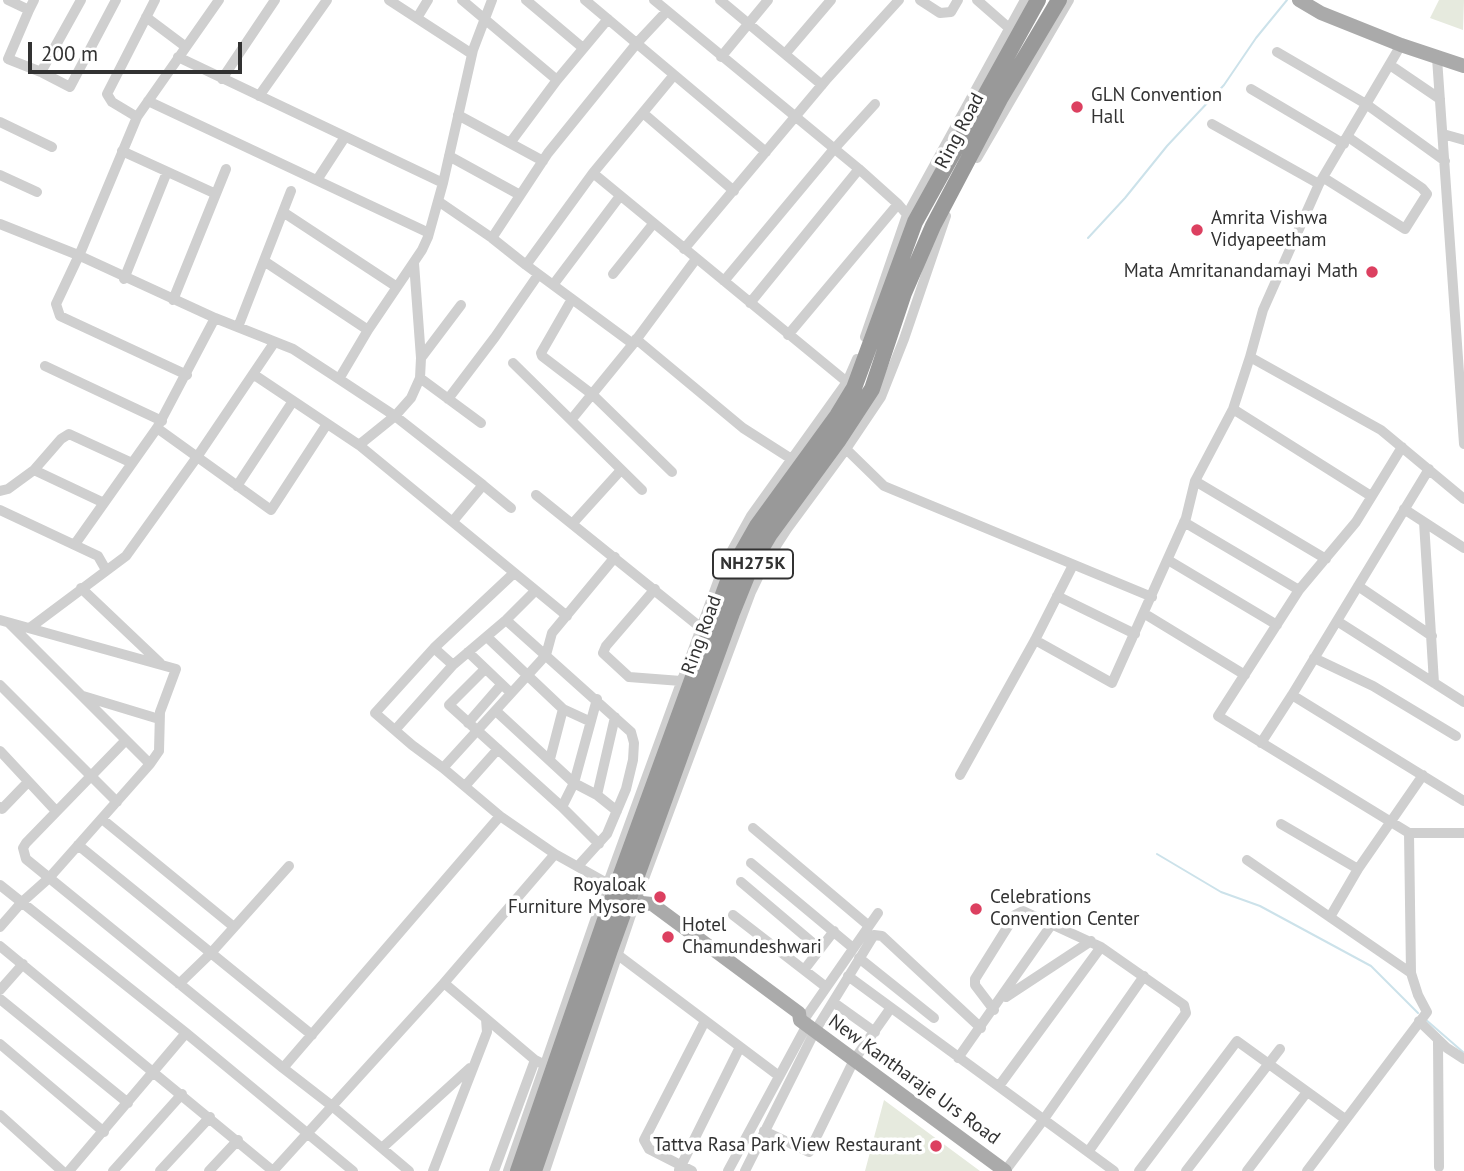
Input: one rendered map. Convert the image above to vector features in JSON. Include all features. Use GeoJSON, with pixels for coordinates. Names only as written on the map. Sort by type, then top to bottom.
{"type":"FeatureCollection","features":[{"type":"Feature","properties":{"kind":"highway","name":"Ring Road"},"geometry":{"type":"LineString","coordinates":[[534,1171],[738,558],[757,526],[838,416],[911,218],[1038,0]]}},
{"type":"Feature","properties":{"kind":"highway","name":"Ring Road"},"geometry":{"type":"LineString","coordinates":[[518,1171],[751,566],[770,534],[842,445],[872,389],[904,293],[933,226],[1000,99],[1037,44],[1059,0]]}},
{"type":"Feature","properties":{"kind":"main road"},"geometry":{"type":"LineString","coordinates":[[1299,0],[1321,13],[1401,45],[1464,66]]}},
{"type":"Feature","properties":{"kind":"main road"},"geometry":{"type":"LineString","coordinates":[[1308,0],[1379,30],[1464,60]]}},
{"type":"Feature","properties":{"kind":"main road","name":"New Kantharaje Urs Road"},"geometry":{"type":"LineString","coordinates":[[626,894],[1005,1171]]}},
{"type":"Feature","properties":{"kind":"street"},"geometry":{"type":"LineString","coordinates":[[8,0],[31,5],[4,57],[70,87],[116,0]]}},
{"type":"Feature","properties":{"kind":"street"},"geometry":{"type":"LineString","coordinates":[[41,72],[81,0]]}},
{"type":"Feature","properties":{"kind":"street"},"geometry":{"type":"LineString","coordinates":[[137,117],[112,102],[107,94],[155,0]]}},
{"type":"Feature","properties":{"kind":"street"},"geometry":{"type":"LineString","coordinates":[[187,375],[60,316],[56,304],[137,117],[219,0]]}},
{"type":"Feature","properties":{"kind":"street"},"geometry":{"type":"LineString","coordinates":[[222,79],[275,0]]}},
{"type":"Feature","properties":{"kind":"street"},"geometry":{"type":"LineString","coordinates":[[259,96],[327,0]]}},
{"type":"Feature","properties":{"kind":"street"},"geometry":{"type":"LineString","coordinates":[[389,0],[472,54]]}},
{"type":"Feature","properties":{"kind":"street"},"geometry":{"type":"LineString","coordinates":[[417,18],[428,0]]}},
{"type":"Feature","properties":{"kind":"street"},"geometry":{"type":"LineString","coordinates":[[462,0],[557,80]]}},
{"type":"Feature","properties":{"kind":"street"},"geometry":{"type":"LineString","coordinates":[[339,379],[368,330],[414,263],[429,233],[472,54],[492,0]]}},
{"type":"Feature","properties":{"kind":"street"},"geometry":{"type":"LineString","coordinates":[[526,0],[583,48]]}},
{"type":"Feature","properties":{"kind":"street"},"geometry":{"type":"LineString","coordinates":[[586,0],[766,152]]}},
{"type":"Feature","properties":{"kind":"street"},"geometry":{"type":"LineString","coordinates":[[654,0],[859,169],[911,218],[1025,0]]}},
{"type":"Feature","properties":{"kind":"street"},"geometry":{"type":"LineString","coordinates":[[720,0],[822,85]]}},
{"type":"Feature","properties":{"kind":"street"},"geometry":{"type":"LineString","coordinates":[[721,57],[768,0]]}},
{"type":"Feature","properties":{"kind":"street"},"geometry":{"type":"LineString","coordinates":[[785,54],[831,0]]}},
{"type":"Feature","properties":{"kind":"street"},"geometry":{"type":"LineString","coordinates":[[684,250],[822,85],[899,0]]}},
{"type":"Feature","properties":{"kind":"street"},"geometry":{"type":"LineString","coordinates":[[920,0],[940,13],[951,12],[958,0]]}},
{"type":"Feature","properties":{"kind":"street"},"geometry":{"type":"LineString","coordinates":[[977,0],[1009,28]]}},
{"type":"Feature","properties":{"kind":"street"},"geometry":{"type":"LineString","coordinates":[[1037,44],[1069,0]]}},
{"type":"Feature","properties":{"kind":"street"},"geometry":{"type":"LineString","coordinates":[[492,238],[542,161],[637,43],[667,11]]}},
{"type":"Feature","properties":{"kind":"street"},"geometry":{"type":"LineString","coordinates":[[146,17],[182,52],[222,79],[443,183]]}},
{"type":"Feature","properties":{"kind":"street"},"geometry":{"type":"LineString","coordinates":[[510,143],[557,80],[608,19]]}},
{"type":"Feature","properties":{"kind":"street"},"geometry":{"type":"LineString","coordinates":[[1035,640],[1112,683],[1184,522],[1195,481],[1233,409],[1268,300],[1322,181],[1401,45]]}},
{"type":"Feature","properties":{"kind":"street"},"geometry":{"type":"LineString","coordinates":[[1277,52],[1366,104],[1445,161]]}},
{"type":"Feature","properties":{"kind":"street"},"geometry":{"type":"LineString","coordinates":[[1437,58],[1464,444]]}},
{"type":"Feature","properties":{"kind":"street"},"geometry":{"type":"LineString","coordinates":[[1390,65],[1440,99]]}},
{"type":"Feature","properties":{"kind":"street"},"geometry":{"type":"LineString","coordinates":[[526,265],[593,173],[674,75]]}},
{"type":"Feature","properties":{"kind":"street"},"geometry":{"type":"LineString","coordinates":[[1212,124],[1322,181],[1405,229],[1427,194],[1422,188],[1346,140],[1251,89]]}},
{"type":"Feature","properties":{"kind":"street"},"geometry":{"type":"LineString","coordinates":[[148,101],[429,233]]}},
{"type":"Feature","properties":{"kind":"street"},"geometry":{"type":"LineString","coordinates":[[724,281],[875,104]]}},
{"type":"Feature","properties":{"kind":"street"},"geometry":{"type":"LineString","coordinates":[[643,113],[734,191]]}},
{"type":"Feature","properties":{"kind":"street"},"geometry":{"type":"LineString","coordinates":[[458,115],[542,161]]}},
{"type":"Feature","properties":{"kind":"street"},"geometry":{"type":"LineString","coordinates":[[0,122],[52,147]]}},
{"type":"Feature","properties":{"kind":"street"},"geometry":{"type":"LineString","coordinates":[[1443,134],[1464,140]]}},
{"type":"Feature","properties":{"kind":"street"},"geometry":{"type":"LineString","coordinates":[[317,180],[345,136]]}},
{"type":"Feature","properties":{"kind":"street"},"geometry":{"type":"LineString","coordinates":[[122,151],[216,194]]}},
{"type":"Feature","properties":{"kind":"street"},"geometry":{"type":"LineString","coordinates":[[449,156],[520,195]]}},
{"type":"Feature","properties":{"kind":"street"},"geometry":{"type":"LineString","coordinates":[[173,300],[226,169]]}},
{"type":"Feature","properties":{"kind":"street"},"geometry":{"type":"LineString","coordinates":[[750,303],[859,169]]}},
{"type":"Feature","properties":{"kind":"street"},"geometry":{"type":"LineString","coordinates":[[124,278],[167,172]]}},
{"type":"Feature","properties":{"kind":"street"},"geometry":{"type":"LineString","coordinates":[[545,1171],[618,955],[626,894],[681,681],[700,627],[734,544],[793,460],[851,385],[593,173]]}},
{"type":"Feature","properties":{"kind":"street"},"geometry":{"type":"LineString","coordinates":[[0,175],[37,192]]}},
{"type":"Feature","properties":{"kind":"street"},"geometry":{"type":"LineString","coordinates":[[238,327],[291,191]]}},
{"type":"Feature","properties":{"kind":"street"},"geometry":{"type":"LineString","coordinates":[[553,285],[621,196]]}},
{"type":"Feature","properties":{"kind":"street"},"geometry":{"type":"LineString","coordinates":[[438,201],[492,238],[538,275],[635,341],[743,428],[793,460]]}},
{"type":"Feature","properties":{"kind":"street"},"geometry":{"type":"LineString","coordinates":[[788,335],[898,204]]}},
{"type":"Feature","properties":{"kind":"street"},"geometry":{"type":"LineString","coordinates":[[283,212],[397,287]]}},
{"type":"Feature","properties":{"kind":"street"},"geometry":{"type":"LineString","coordinates":[[0,224],[293,349],[395,416],[511,508]]}},
{"type":"Feature","properties":{"kind":"street"},"geometry":{"type":"LineString","coordinates":[[613,274],[653,224]]}},
{"type":"Feature","properties":{"kind":"street"},"geometry":{"type":"LineString","coordinates":[[571,421],[696,259]]}},
{"type":"Feature","properties":{"kind":"street"},"geometry":{"type":"LineString","coordinates":[[264,261],[368,330]]}},
{"type":"Feature","properties":{"kind":"street"},"geometry":{"type":"LineString","coordinates":[[359,445],[395,416],[411,398],[420,378],[414,263]]}},
{"type":"Feature","properties":{"kind":"street"},"geometry":{"type":"LineString","coordinates":[[448,399],[538,275]]}},
{"type":"Feature","properties":{"kind":"street"},"geometry":{"type":"LineString","coordinates":[[572,299],[541,353],[593,395],[672,472]]}},
{"type":"Feature","properties":{"kind":"street"},"geometry":{"type":"LineString","coordinates":[[421,358],[461,305]]}},
{"type":"Feature","properties":{"kind":"street"},"geometry":{"type":"LineString","coordinates":[[75,544],[159,424],[215,318]]}},
{"type":"Feature","properties":{"kind":"street"},"geometry":{"type":"LineString","coordinates":[[31,627],[126,556],[274,343]]}},
{"type":"Feature","properties":{"kind":"street"},"geometry":{"type":"LineString","coordinates":[[1250,357],[1381,430],[1464,499]]}},
{"type":"Feature","properties":{"kind":"street"},"geometry":{"type":"LineString","coordinates":[[513,363],[642,490]]}},
{"type":"Feature","properties":{"kind":"street"},"geometry":{"type":"LineString","coordinates":[[45,366],[159,424],[197,457],[271,510],[327,424]]}},
{"type":"Feature","properties":{"kind":"street"},"geometry":{"type":"LineString","coordinates":[[253,374],[359,445],[567,616]]}},
{"type":"Feature","properties":{"kind":"street"},"geometry":{"type":"LineString","coordinates":[[420,378],[481,423]]}},
{"type":"Feature","properties":{"kind":"street"},"geometry":{"type":"LineString","coordinates":[[237,486],[293,401]]}},
{"type":"Feature","properties":{"kind":"street"},"geometry":{"type":"LineString","coordinates":[[1233,409],[1371,496]]}},
{"type":"Feature","properties":{"kind":"street"},"geometry":{"type":"LineString","coordinates":[[0,491],[8,489],[34,470],[61,439],[69,434],[132,463]]}},
{"type":"Feature","properties":{"kind":"street"},"geometry":{"type":"LineString","coordinates":[[842,445],[884,486],[1152,597]]}},
{"type":"Feature","properties":{"kind":"street"},"geometry":{"type":"LineString","coordinates":[[1402,447],[1356,522],[1299,590],[1218,716],[1409,833],[1464,833]]}},
{"type":"Feature","properties":{"kind":"street"},"geometry":{"type":"LineString","coordinates":[[1261,743],[1429,469]]}},
{"type":"Feature","properties":{"kind":"street"},"geometry":{"type":"LineString","coordinates":[[34,470],[104,503]]}},
{"type":"Feature","properties":{"kind":"street"},"geometry":{"type":"LineString","coordinates":[[573,523],[621,470]]}},
{"type":"Feature","properties":{"kind":"street"},"geometry":{"type":"LineString","coordinates":[[1195,481],[1326,559]]}},
{"type":"Feature","properties":{"kind":"street"},"geometry":{"type":"LineString","coordinates":[[453,521],[483,485]]}},
{"type":"Feature","properties":{"kind":"street"},"geometry":{"type":"LineString","coordinates":[[536,495],[700,627]]}},
{"type":"Feature","properties":{"kind":"street"},"geometry":{"type":"LineString","coordinates":[[1404,509],[1464,548]]}},
{"type":"Feature","properties":{"kind":"street"},"geometry":{"type":"LineString","coordinates":[[0,510],[102,558],[106,570]]}},
{"type":"Feature","properties":{"kind":"street"},"geometry":{"type":"LineString","coordinates":[[1184,522],[1299,590]]}},
{"type":"Feature","properties":{"kind":"street"},"geometry":{"type":"LineString","coordinates":[[1424,522],[1434,684]]}},
{"type":"Feature","properties":{"kind":"street"},"geometry":{"type":"LineString","coordinates":[[473,726],[496,710],[547,655],[552,633],[615,557]]}},
{"type":"Feature","properties":{"kind":"street"},"geometry":{"type":"LineString","coordinates":[[1168,560],[1277,625]]}},
{"type":"Feature","properties":{"kind":"street"},"geometry":{"type":"LineString","coordinates":[[960,775],[1073,565]]}},
{"type":"Feature","properties":{"kind":"street"},"geometry":{"type":"LineString","coordinates":[[514,573],[434,648],[375,713],[500,816],[555,854],[626,894]]}},
{"type":"Feature","properties":{"kind":"street"},"geometry":{"type":"LineString","coordinates":[[1358,586],[1432,636]]}},
{"type":"Feature","properties":{"kind":"street"},"geometry":{"type":"LineString","coordinates":[[80,588],[161,665]]}},
{"type":"Feature","properties":{"kind":"street"},"geometry":{"type":"LineString","coordinates":[[655,589],[603,653],[629,677],[681,681]]}},
{"type":"Feature","properties":{"kind":"street"},"geometry":{"type":"LineString","coordinates":[[395,730],[453,664],[487,637],[535,591]]}},
{"type":"Feature","properties":{"kind":"street"},"geometry":{"type":"LineString","coordinates":[[1057,596],[1135,634]]}},
{"type":"Feature","properties":{"kind":"street"},"geometry":{"type":"LineString","coordinates":[[1145,614],[1245,675]]}},
{"type":"Feature","properties":{"kind":"street"},"geometry":{"type":"LineString","coordinates":[[506,620],[631,732],[634,743],[633,760],[626,789],[607,834],[578,866]]}},
{"type":"Feature","properties":{"kind":"street"},"geometry":{"type":"LineString","coordinates":[[0,927],[21,903],[49,878],[159,751],[159,719],[176,669],[4,621]]}},
{"type":"Feature","properties":{"kind":"street"},"geometry":{"type":"LineString","coordinates":[[4,621],[150,764]]}},
{"type":"Feature","properties":{"kind":"street"},"geometry":{"type":"LineString","coordinates":[[1337,621],[1464,702]]}},
{"type":"Feature","properties":{"kind":"street"},"geometry":{"type":"LineString","coordinates":[[487,637],[563,709],[589,721]]}},
{"type":"Feature","properties":{"kind":"street"},"geometry":{"type":"LineString","coordinates":[[434,648],[453,664]]}},
{"type":"Feature","properties":{"kind":"street"},"geometry":{"type":"LineString","coordinates":[[468,652],[511,693]]}},
{"type":"Feature","properties":{"kind":"street"},"geometry":{"type":"LineString","coordinates":[[1314,658],[1373,686],[1456,736]]}},
{"type":"Feature","properties":{"kind":"street"},"geometry":{"type":"LineString","coordinates":[[485,669],[449,705],[599,844]]}},
{"type":"Feature","properties":{"kind":"street"},"geometry":{"type":"LineString","coordinates":[[0,685],[117,802]]}},
{"type":"Feature","properties":{"kind":"street"},"geometry":{"type":"LineString","coordinates":[[443,768],[501,685]]}},
{"type":"Feature","properties":{"kind":"street"},"geometry":{"type":"LineString","coordinates":[[80,695],[159,719]]}},
{"type":"Feature","properties":{"kind":"street"},"geometry":{"type":"LineString","coordinates":[[1292,695],[1464,801]]}},
{"type":"Feature","properties":{"kind":"street"},"geometry":{"type":"LineString","coordinates":[[562,807],[574,783],[597,699]]}},
{"type":"Feature","properties":{"kind":"street"},"geometry":{"type":"LineString","coordinates":[[550,759],[563,709]]}},
{"type":"Feature","properties":{"kind":"street"},"geometry":{"type":"LineString","coordinates":[[496,710],[574,783],[597,795],[617,811]]}},
{"type":"Feature","properties":{"kind":"street"},"geometry":{"type":"LineString","coordinates":[[597,795],[615,718]]}},
{"type":"Feature","properties":{"kind":"street"},"geometry":{"type":"LineString","coordinates":[[125,740],[23,848],[26,859],[409,1171]]}},
{"type":"Feature","properties":{"kind":"street"},"geometry":{"type":"LineString","coordinates":[[465,786],[498,749]]}},
{"type":"Feature","properties":{"kind":"street"},"geometry":{"type":"LineString","coordinates":[[0,751],[56,811]]}},
{"type":"Feature","properties":{"kind":"street"},"geometry":{"type":"LineString","coordinates":[[1330,917],[1358,869],[1423,775]]}},
{"type":"Feature","properties":{"kind":"street"},"geometry":{"type":"LineString","coordinates":[[0,807],[2,809],[28,782]]}},
{"type":"Feature","properties":{"kind":"street"},"geometry":{"type":"LineString","coordinates":[[283,1068],[500,816]]}},
{"type":"Feature","properties":{"kind":"street"},"geometry":{"type":"LineString","coordinates":[[102,819],[234,927]]}},
{"type":"Feature","properties":{"kind":"street"},"geometry":{"type":"LineString","coordinates":[[1281,824],[1358,869]]}},
{"type":"Feature","properties":{"kind":"street"},"geometry":{"type":"LineString","coordinates":[[753,828],[869,926]]}},
{"type":"Feature","properties":{"kind":"street"},"geometry":{"type":"LineString","coordinates":[[1307,1171],[1427,1012],[1411,973],[1409,833]]}},
{"type":"Feature","properties":{"kind":"street"},"geometry":{"type":"LineString","coordinates":[[78,845],[312,1035]]}},
{"type":"Feature","properties":{"kind":"street"},"geometry":{"type":"LineString","coordinates":[[0,946],[210,1116],[273,1171],[444,983],[555,854]]}},
{"type":"Feature","properties":{"kind":"street"},"geometry":{"type":"LineString","coordinates":[[1247,860],[1411,973]]}},
{"type":"Feature","properties":{"kind":"street"},"geometry":{"type":"LineString","coordinates":[[751,863],[934,1018]]}},
{"type":"Feature","properties":{"kind":"street"},"geometry":{"type":"LineString","coordinates":[[179,984],[211,953],[289,866]]}},
{"type":"Feature","properties":{"kind":"street"},"geometry":{"type":"LineString","coordinates":[[741,882],[820,949]]}},
{"type":"Feature","properties":{"kind":"street"},"geometry":{"type":"LineString","coordinates":[[0,886],[187,1033],[353,1171]]}},
{"type":"Feature","properties":{"kind":"street"},"geometry":{"type":"LineString","coordinates":[[494,1171],[540,1063],[626,894]]}},
{"type":"Feature","properties":{"kind":"street"},"geometry":{"type":"LineString","coordinates":[[994,1010],[975,985],[975,979],[1016,915],[1023,911],[1096,944],[1184,1005],[1186,1013],[1088,1152]]}},
{"type":"Feature","properties":{"kind":"street"},"geometry":{"type":"LineString","coordinates":[[745,1171],[764,1131],[806,1024],[833,1002],[848,976],[869,926],[878,913]]}},
{"type":"Feature","properties":{"kind":"street"},"geometry":{"type":"LineString","coordinates":[[733,915],[826,987]]}},
{"type":"Feature","properties":{"kind":"street"},"geometry":{"type":"LineString","coordinates":[[958,1058],[1052,924]]}},
{"type":"Feature","properties":{"kind":"street"},"geometry":{"type":"LineString","coordinates":[[804,970],[834,931]]}},
{"type":"Feature","properties":{"kind":"street"},"geometry":{"type":"LineString","coordinates":[[729,1171],[826,987],[874,935],[881,936],[981,1028]]}},
{"type":"Feature","properties":{"kind":"street"},"geometry":{"type":"LineString","coordinates":[[1000,1000],[1096,944]]}},
{"type":"Feature","properties":{"kind":"street"},"geometry":{"type":"LineString","coordinates":[[999,1086],[1096,944]]}},
{"type":"Feature","properties":{"kind":"street"},"geometry":{"type":"LineString","coordinates":[[618,955],[779,1076]]}},
{"type":"Feature","properties":{"kind":"street"},"geometry":{"type":"LineString","coordinates":[[0,990],[23,964]]}},
{"type":"Feature","properties":{"kind":"street"},"geometry":{"type":"LineString","coordinates":[[848,976],[1114,1171]]}},
{"type":"Feature","properties":{"kind":"street"},"geometry":{"type":"LineString","coordinates":[[1005,1171],[1144,976]]}},
{"type":"Feature","properties":{"kind":"street"},"geometry":{"type":"LineString","coordinates":[[444,983],[540,1063]]}},
{"type":"Feature","properties":{"kind":"street"},"geometry":{"type":"LineString","coordinates":[[0,999],[128,1103]]}},
{"type":"Feature","properties":{"kind":"street"},"geometry":{"type":"LineString","coordinates":[[833,1002],[874,1032]]}},
{"type":"Feature","properties":{"kind":"street"},"geometry":{"type":"LineString","coordinates":[[764,1131],[809,1152],[854,1060],[890,1009]]}},
{"type":"Feature","properties":{"kind":"street"},"geometry":{"type":"LineString","coordinates":[[433,1171],[487,1032],[486,1019]]}},
{"type":"Feature","properties":{"kind":"street"},"geometry":{"type":"LineString","coordinates":[[692,1171],[679,1168],[649,1149],[644,1140],[705,1021]]}},
{"type":"Feature","properties":{"kind":"street"},"geometry":{"type":"LineString","coordinates":[[1419,1021],[1438,1041],[1464,1059]]}},
{"type":"Feature","properties":{"kind":"street"},"geometry":{"type":"LineString","coordinates":[[69,1171],[187,1033]]}},
{"type":"Feature","properties":{"kind":"street"},"geometry":{"type":"LineString","coordinates":[[1139,1171],[1237,1041],[1345,1119]]}},
{"type":"Feature","properties":{"kind":"street"},"geometry":{"type":"LineString","coordinates":[[1438,1041],[1439,1167]]}},
{"type":"Feature","properties":{"kind":"street"},"geometry":{"type":"LineString","coordinates":[[0,1044],[104,1132]]}},
{"type":"Feature","properties":{"kind":"street"},"geometry":{"type":"LineString","coordinates":[[679,1168],[740,1047]]}},
{"type":"Feature","properties":{"kind":"street"},"geometry":{"type":"LineString","coordinates":[[1186,1171],[1280,1049]]}},
{"type":"Feature","properties":{"kind":"street"},"geometry":{"type":"LineString","coordinates":[[508,1171],[540,1063]]}},
{"type":"Feature","properties":{"kind":"street"},"geometry":{"type":"LineString","coordinates":[[382,1149],[474,1065]]}},
{"type":"Feature","properties":{"kind":"street"},"geometry":{"type":"LineString","coordinates":[[1247,1171],[1307,1092]]}},
{"type":"Feature","properties":{"kind":"street"},"geometry":{"type":"LineString","coordinates":[[113,1171],[182,1094]]}},
{"type":"Feature","properties":{"kind":"street"},"geometry":{"type":"LineString","coordinates":[[0,1115],[62,1171]]}},
{"type":"Feature","properties":{"kind":"street"},"geometry":{"type":"LineString","coordinates":[[160,1171],[210,1116]]}},
{"type":"Feature","properties":{"kind":"street"},"geometry":{"type":"LineString","coordinates":[[209,1171],[238,1140]]}},
{"type":"Feature","properties":{"kind":"shaded area"},"geometry":{"type":"Polygon","coordinates":[[[1439,0],[1464,0],[1463,30],[1430,18],[1439,0]]]}},
{"type":"Feature","properties":{"kind":"shaded area"},"geometry":{"type":"Polygon","coordinates":[[[884,1100],[980,1171],[865,1171],[884,1100]]]}},
{"type":"Feature","properties":{"kind":"waterway"},"geometry":{"type":"LineString","coordinates":[[1088,238],[1224,85],[1256,38],[1287,0]]}},
{"type":"Feature","properties":{"kind":"waterway"},"geometry":{"type":"LineString","coordinates":[[1157,854],[1221,892],[1260,906],[1371,966],[1418,1013]]}},
{"type":"Feature","properties":{"kind":"waterway"},"geometry":{"type":"LineString","coordinates":[[1425,1019],[1463,1052]]}},
{"type":"Feature","properties":{"kind":"place","name":"GLN Convention Hall"},"geometry":{"type":"Point","coordinates":[1077,107]}},
{"type":"Feature","properties":{"kind":"place","name":"Amrita Vishwa Vidyapeetham"},"geometry":{"type":"Point","coordinates":[1197,230]}},
{"type":"Feature","properties":{"kind":"place","name":"Mata Amritanandamayi Math"},"geometry":{"type":"Point","coordinates":[1372,272]}},
{"type":"Feature","properties":{"kind":"place","name":"Royaloak Furniture Mysore"},"geometry":{"type":"Point","coordinates":[660,897]}},
{"type":"Feature","properties":{"kind":"place","name":"Celebrations Convention Center"},"geometry":{"type":"Point","coordinates":[976,909]}},
{"type":"Feature","properties":{"kind":"place","name":"Hotel Chamundeshwari"},"geometry":{"type":"Point","coordinates":[668,937]}},
{"type":"Feature","properties":{"kind":"place","name":"Tattva Rasa Park View Restaurant"},"geometry":{"type":"Point","coordinates":[936,1146]}}]}
